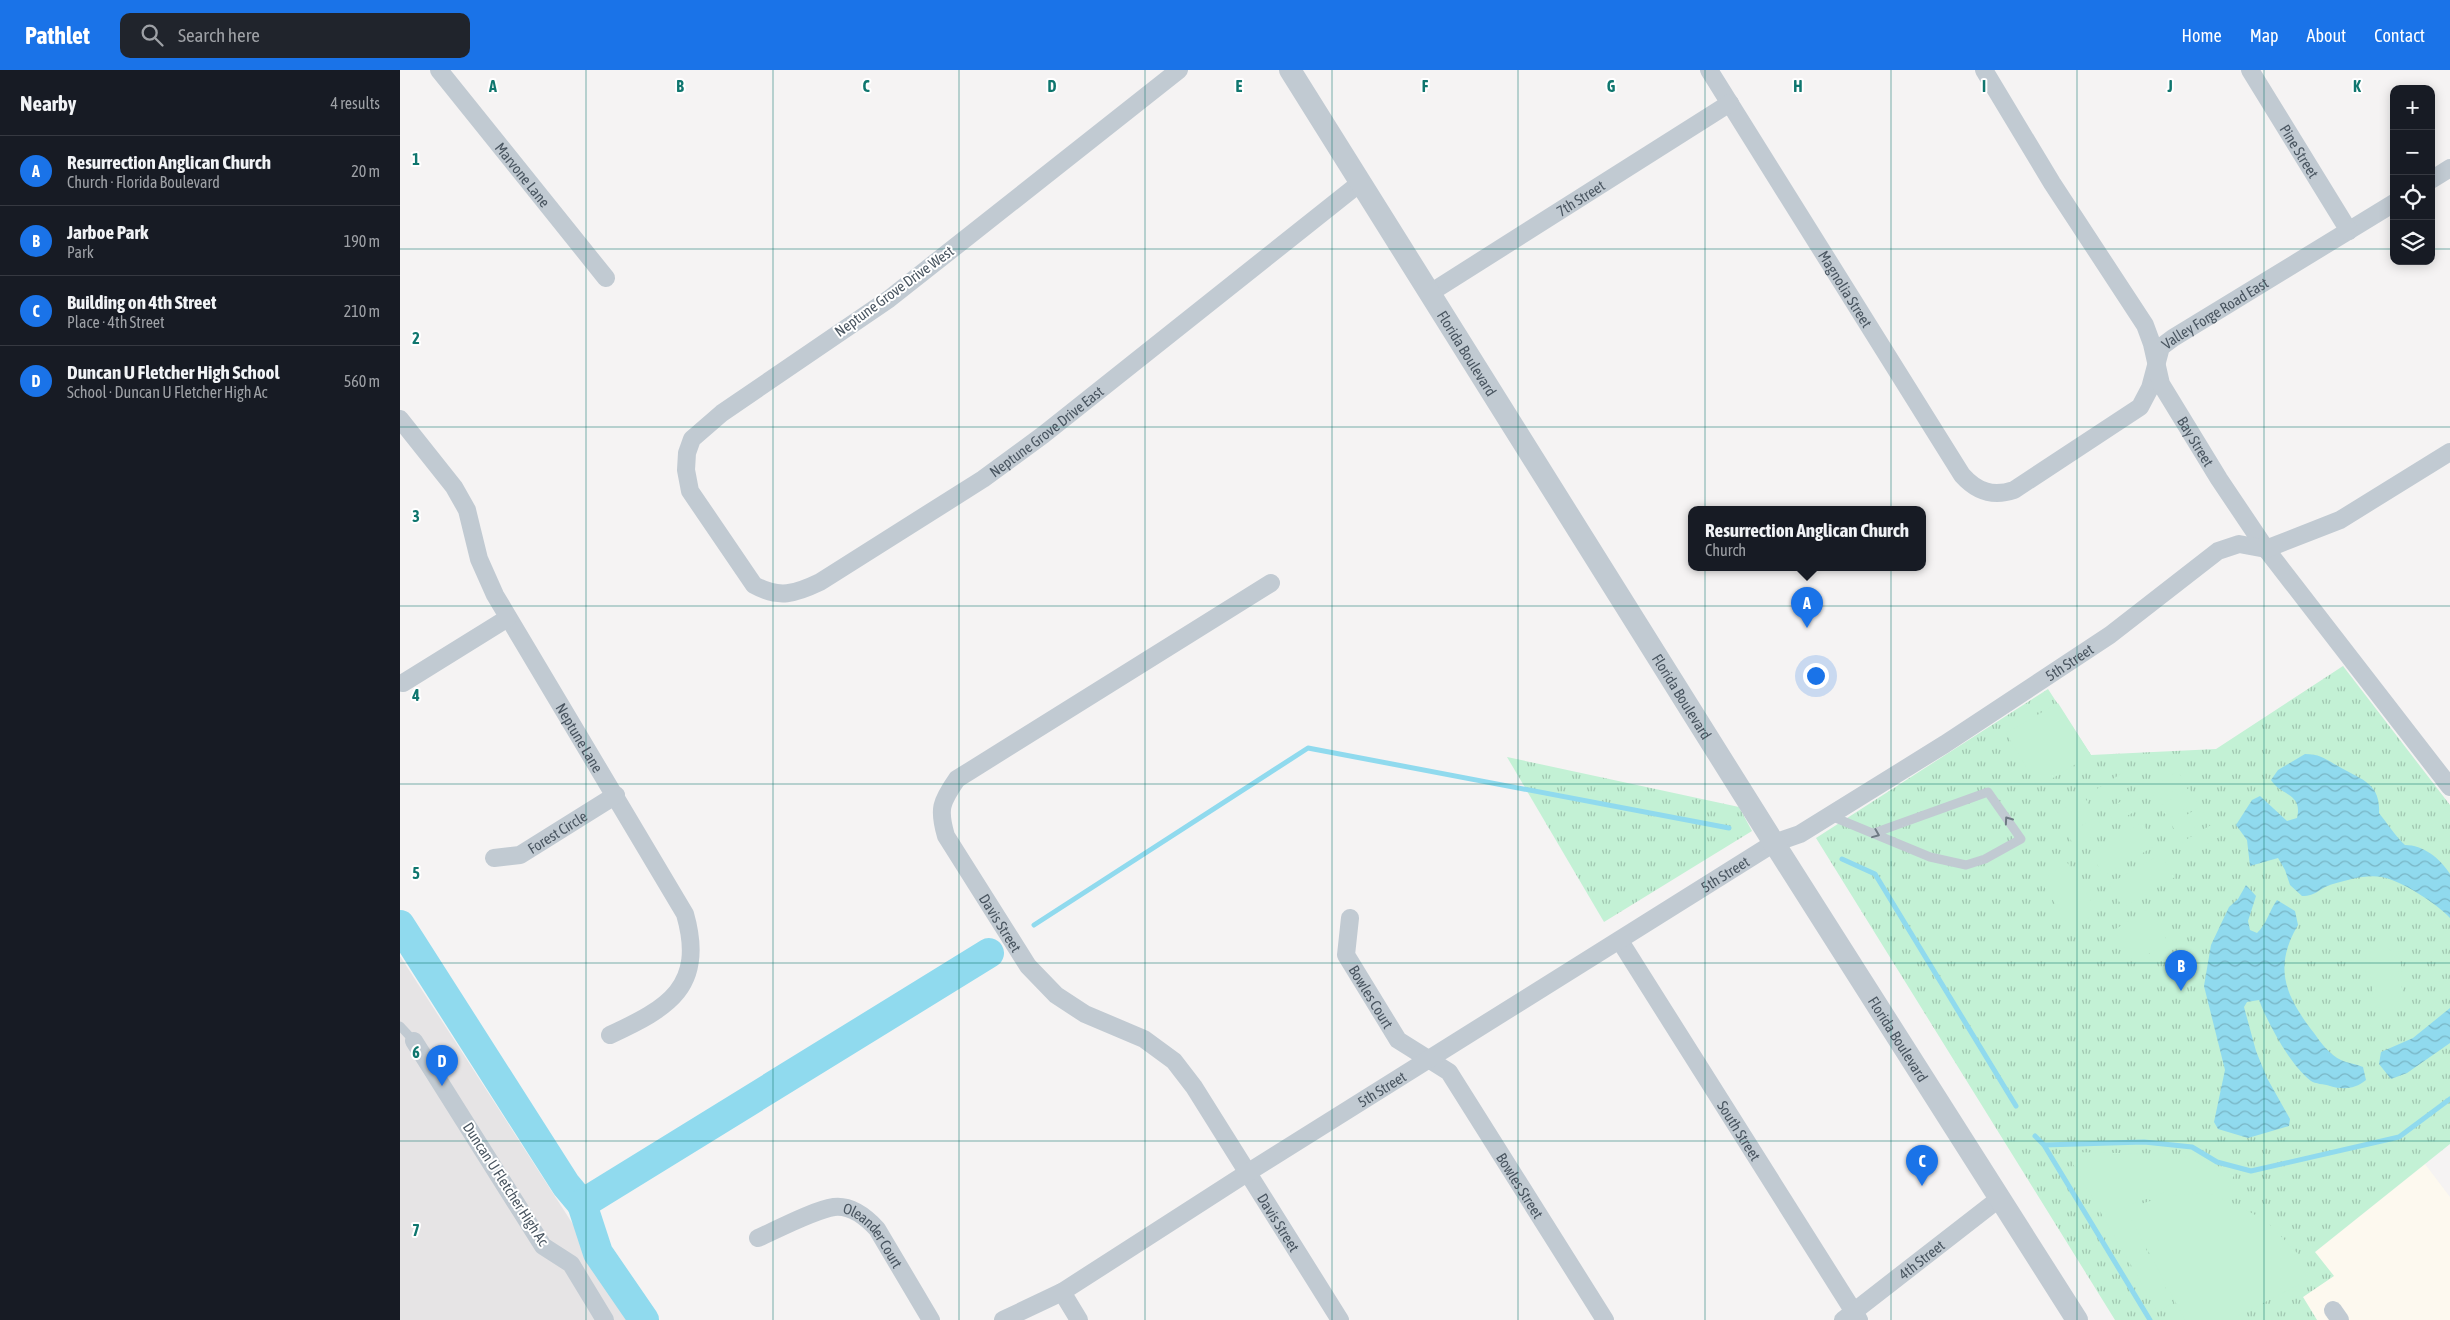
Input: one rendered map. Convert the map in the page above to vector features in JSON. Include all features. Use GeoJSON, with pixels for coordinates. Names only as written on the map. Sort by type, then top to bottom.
{"type":"FeatureCollection","features":[{"type":"Feature","properties":{"kind":"street","name":"Marvone Lane"},"geometry":{"type":"LineString","coordinates":[[439,70],[606,278]]}},
{"type":"Feature","properties":{"kind":"street","name":"Neptune Grove Drive West"},"geometry":{"type":"LineString","coordinates":[[720,538],[690,491],[686,470],[687,453],[692,439],[727,409],[889,299],[1179,70]]}},
{"type":"Feature","properties":{"kind":"street","name":"Florida Boulevard"},"geometry":{"type":"LineString","coordinates":[[1290,70],[1774,843],[2077,1320]]}},
{"type":"Feature","properties":{"kind":"street","name":"Magnolia Street"},"geometry":{"type":"LineString","coordinates":[[1709,70],[1962,476],[1971,485],[1993,494]]}},
{"type":"Feature","properties":{"kind":"street","name":"Bay Street"},"geometry":{"type":"LineString","coordinates":[[1984,70],[2052,183],[2145,325],[2161,384],[2266,548],[2450,788]]}},
{"type":"Feature","properties":{"kind":"street","name":"Pine Street"},"geometry":{"type":"LineString","coordinates":[[2250,70],[2349,231]]}},
{"type":"Feature","properties":{"kind":"street","name":"7th Street"},"geometry":{"type":"LineString","coordinates":[[1430,293],[1730,103]]}},
{"type":"Feature","properties":{"kind":"street"},"geometry":{"type":"LineString","coordinates":[[2435,177],[2450,168]]}},
{"type":"Feature","properties":{"kind":"street","name":"Neptune Grove Drive East"},"geometry":{"type":"LineString","coordinates":[[720,538],[748,579],[765,591],[782,594],[798,593],[820,582],[984,479],[1043,435],[1360,183]]}},
{"type":"Feature","properties":{"kind":"street","name":"Valley Forge Road East"},"geometry":{"type":"LineString","coordinates":[[1993,494],[2014,490],[2140,407],[2150,388],[2161,347],[2173,338],[2390,205]]}},
{"type":"Feature","properties":{"kind":"street","name":"Neptune Lane"},"geometry":{"type":"LineString","coordinates":[[400,419],[459,495],[470,519],[479,559],[508,618],[616,795],[685,914],[692,937],[692,954],[687,973],[670,1002],[650,1016],[610,1035]]}},
{"type":"Feature","properties":{"kind":"street","name":"5th Street"},"geometry":{"type":"LineString","coordinates":[[1003,1320],[1062,1292],[1247,1173],[1774,843],[1800,834],[1945,744],[2110,635],[2218,551],[2239,544],[2266,548],[2340,520],[2450,452]]}},
{"type":"Feature","properties":{"kind":"street","name":"Davis Street"},"geometry":{"type":"LineString","coordinates":[[1271,583],[957,779],[942,800],[941,818],[946,836],[1028,966],[1056,995],[1085,1014],[1144,1040],[1174,1061],[1194,1087],[1340,1320]]}},
{"type":"Feature","properties":{"kind":"street"},"geometry":{"type":"LineString","coordinates":[[404,683],[508,618]]}},
{"type":"Feature","properties":{"kind":"street","name":"Forest Circle"},"geometry":{"type":"LineString","coordinates":[[494,858],[520,855],[616,795]]}},
{"type":"Feature","properties":{"kind":"street","name":"Bowles Court"},"geometry":{"type":"LineString","coordinates":[[1350,918],[1346,955],[1398,1040],[1428,1060]]}},
{"type":"Feature","properties":{"kind":"street","name":"South Street"},"geometry":{"type":"LineString","coordinates":[[1620,941],[1852,1317]]}},
{"type":"Feature","properties":{"kind":"street","name":"Duncan U Fletcher High Ac"},"geometry":{"type":"LineString","coordinates":[[414,1041],[542,1246],[571,1264],[605,1320]]}},
{"type":"Feature","properties":{"kind":"street","name":"Bowles Street"},"geometry":{"type":"LineString","coordinates":[[1428,1060],[1449,1072],[1605,1320]]}},
{"type":"Feature","properties":{"kind":"street","name":"4th Street"},"geometry":{"type":"LineString","coordinates":[[1852,1317],[2000,1198]]}},
{"type":"Feature","properties":{"kind":"street","name":"Oleander Court"},"geometry":{"type":"LineString","coordinates":[[758,1238],[834,1207],[849,1209],[865,1216],[877,1229],[931,1320]]}},
{"type":"Feature","properties":{"kind":"street"},"geometry":{"type":"LineString","coordinates":[[1062,1292],[1079,1320]]}},
{"type":"Feature","properties":{"kind":"lane"},"geometry":{"type":"LineString","coordinates":[[1830,816],[1930,857],[1966,865],[1985,859],[2021,838],[1988,792],[1874,833]]}},
{"type":"Feature","properties":{"kind":"lane"},"geometry":{"type":"LineString","coordinates":[[400,1026],[414,1041]]}},
{"type":"Feature","properties":{"kind":"shaded area"},"geometry":{"type":"Polygon","coordinates":[[[400,956],[567,1215],[634,1320],[400,1320],[400,956]]]}},
{"type":"Feature","properties":{"kind":"shaded area"},"geometry":{"type":"Polygon","coordinates":[[[2425,1164],[2450,1197],[2450,1320],[2317,1320],[2303,1297],[2333,1276],[2315,1252],[2425,1164]]]}},
{"type":"Feature","properties":{"kind":"green space"},"geometry":{"type":"Polygon","coordinates":[[[2343,666],[2450,805],[2450,1144],[2315,1252],[2334,1276],[2303,1297],[2317,1320],[2115,1320],[1816,838],[2048,689],[2091,755],[2216,749],[2343,666]]]}},
{"type":"Feature","properties":{"kind":"green space"},"geometry":{"type":"Polygon","coordinates":[[[2058,703],[2091,755],[2038,787],[2006,733],[2058,703]]]}},
{"type":"Feature","properties":{"kind":"green space"},"geometry":{"type":"Polygon","coordinates":[[[1507,757],[1739,807],[1752,831],[1604,922],[1507,757]]]}},
{"type":"Feature","properties":{"kind":"green space"},"geometry":{"type":"Polygon","coordinates":[[[2178,771],[2186,784],[2157,801],[2149,788],[2178,771]]]}},
{"type":"Feature","properties":{"kind":"green space"},"geometry":{"type":"Polygon","coordinates":[[[2124,772],[2132,785],[2103,803],[2095,790],[2124,772]]]}},
{"type":"Feature","properties":{"kind":"green space"},"geometry":{"type":"Polygon","coordinates":[[[2189,788],[2197,802],[2168,819],[2160,806],[2189,788]]]}},
{"type":"Feature","properties":{"kind":"green space"},"geometry":{"type":"Polygon","coordinates":[[[2136,792],[2144,806],[2115,823],[2107,810],[2136,792]]]}},
{"type":"Feature","properties":{"kind":"green space"},"geometry":{"type":"Polygon","coordinates":[[[2084,796],[2092,810],[2063,827],[2055,814],[2084,796]]]}},
{"type":"Feature","properties":{"kind":"green space"},"geometry":{"type":"Polygon","coordinates":[[[2200,807],[2208,820],[2179,837],[2171,824],[2200,807]]]}},
{"type":"Feature","properties":{"kind":"green space"},"geometry":{"type":"Polygon","coordinates":[[[2096,817],[2104,830],[2075,847],[2067,834],[2096,817]]]}},
{"type":"Feature","properties":{"kind":"green space"},"geometry":{"type":"Polygon","coordinates":[[[2142,822],[2156,845],[2104,876],[2090,853],[2142,822]]]}},
{"type":"Feature","properties":{"kind":"green space"},"geometry":{"type":"Polygon","coordinates":[[[2211,825],[2219,837],[2190,855],[2182,842],[2211,825]]]}},
{"type":"Feature","properties":{"kind":"green space"},"geometry":{"type":"Polygon","coordinates":[[[2161,854],[2175,877],[2123,908],[2109,884],[2161,854]]]}},
{"type":"Feature","properties":{"kind":"green space"},"geometry":{"type":"Polygon","coordinates":[[[2068,863],[2098,912],[2071,929],[2040,880],[2068,863]]]}},
{"type":"Feature","properties":{"kind":"green space"},"geometry":{"type":"Polygon","coordinates":[[[2148,909],[2168,942],[2134,963],[2114,930],[2148,909]]]}},
{"type":"Feature","properties":{"kind":"green space"},"geometry":{"type":"Polygon","coordinates":[[[2376,941],[2395,953],[2401,962],[2403,993],[2390,1006],[2381,1009],[2374,1005],[2371,979],[2366,975],[2365,956],[2376,941]]]}},
{"type":"Feature","properties":{"kind":"green space"},"geometry":{"type":"Polygon","coordinates":[[[2066,1152],[2175,1154],[2235,1173],[2226,1192],[2166,1192],[2124,1207],[2127,1211],[2165,1196],[2208,1193],[2239,1206],[2266,1221],[2302,1258],[2312,1278],[2230,1320],[2185,1320],[2129,1215],[2173,1303],[2158,1312],[2066,1152]]]}},
{"type":"Feature","properties":{"kind":"water"},"geometry":{"type":"Polygon","coordinates":[[[2305,754],[2322,757],[2361,778],[2376,794],[2379,803],[2379,813],[2402,842],[2405,845],[2425,850],[2441,863],[2450,874],[2450,918],[2418,893],[2390,879],[2370,876],[2350,879],[2328,886],[2311,895],[2302,896],[2290,885],[2285,870],[2278,858],[2250,866],[2247,840],[2236,825],[2252,800],[2260,796],[2287,821],[2297,818],[2298,810],[2294,799],[2271,780],[2278,770],[2305,754]]]}},
{"type":"Feature","properties":{"kind":"water"},"geometry":{"type":"Polygon","coordinates":[[[2246,885],[2256,896],[2248,921],[2250,930],[2257,933],[2266,922],[2277,900],[2295,911],[2298,925],[2290,940],[2284,968],[2290,994],[2304,1019],[2326,1048],[2341,1060],[2363,1067],[2366,1080],[2353,1087],[2344,1088],[2311,1081],[2288,1055],[2268,1021],[2259,1000],[2247,1002],[2244,1007],[2256,1051],[2267,1078],[2290,1119],[2289,1126],[2248,1138],[2218,1129],[2214,1122],[2225,1070],[2204,986],[2211,945],[2229,907],[2238,899],[2246,885]]]}},
{"type":"Feature","properties":{"kind":"water"},"geometry":{"type":"Polygon","coordinates":[[[2450,1008],[2450,1043],[2407,1073],[2391,1079],[2379,1064],[2381,1052],[2413,1038],[2450,1008]]]}},
{"type":"Feature","properties":{"kind":"waterway"},"geometry":{"type":"LineString","coordinates":[[1034,925],[1308,748],[1729,828]]}},
{"type":"Feature","properties":{"kind":"waterway"},"geometry":{"type":"LineString","coordinates":[[1842,859],[1875,874],[2016,1106]]}},
{"type":"Feature","properties":{"kind":"waterway"},"geometry":{"type":"LineString","coordinates":[[400,925],[566,1185],[582,1204],[989,953]]}},
{"type":"Feature","properties":{"kind":"waterway"},"geometry":{"type":"LineString","coordinates":[[2035,1136],[2044,1145],[2144,1142],[2192,1147],[2217,1162],[2251,1171],[2399,1137],[2450,1099]]}},
{"type":"Feature","properties":{"kind":"waterway"},"geometry":{"type":"LineString","coordinates":[[2044,1145],[2150,1320]]}},
{"type":"Feature","properties":{"kind":"waterway"},"geometry":{"type":"LineString","coordinates":[[582,1204],[598,1253],[644,1320]]}},
{"type":"Feature","properties":{"kind":"place","name":"Resurrection Anglican Church"},"geometry":{"type":"Point","coordinates":[1807,628]}},
{"type":"Feature","properties":{"kind":"place","name":"Jarboe Park"},"geometry":{"type":"Point","coordinates":[2181,991]}},
{"type":"Feature","properties":{"kind":"place","name":"Duncan U Fletcher High School"},"geometry":{"type":"Point","coordinates":[442,1086]}},
{"type":"Feature","properties":{"kind":"place","name":"Building on 4th Street"},"geometry":{"type":"Point","coordinates":[1922,1186]}}]}
